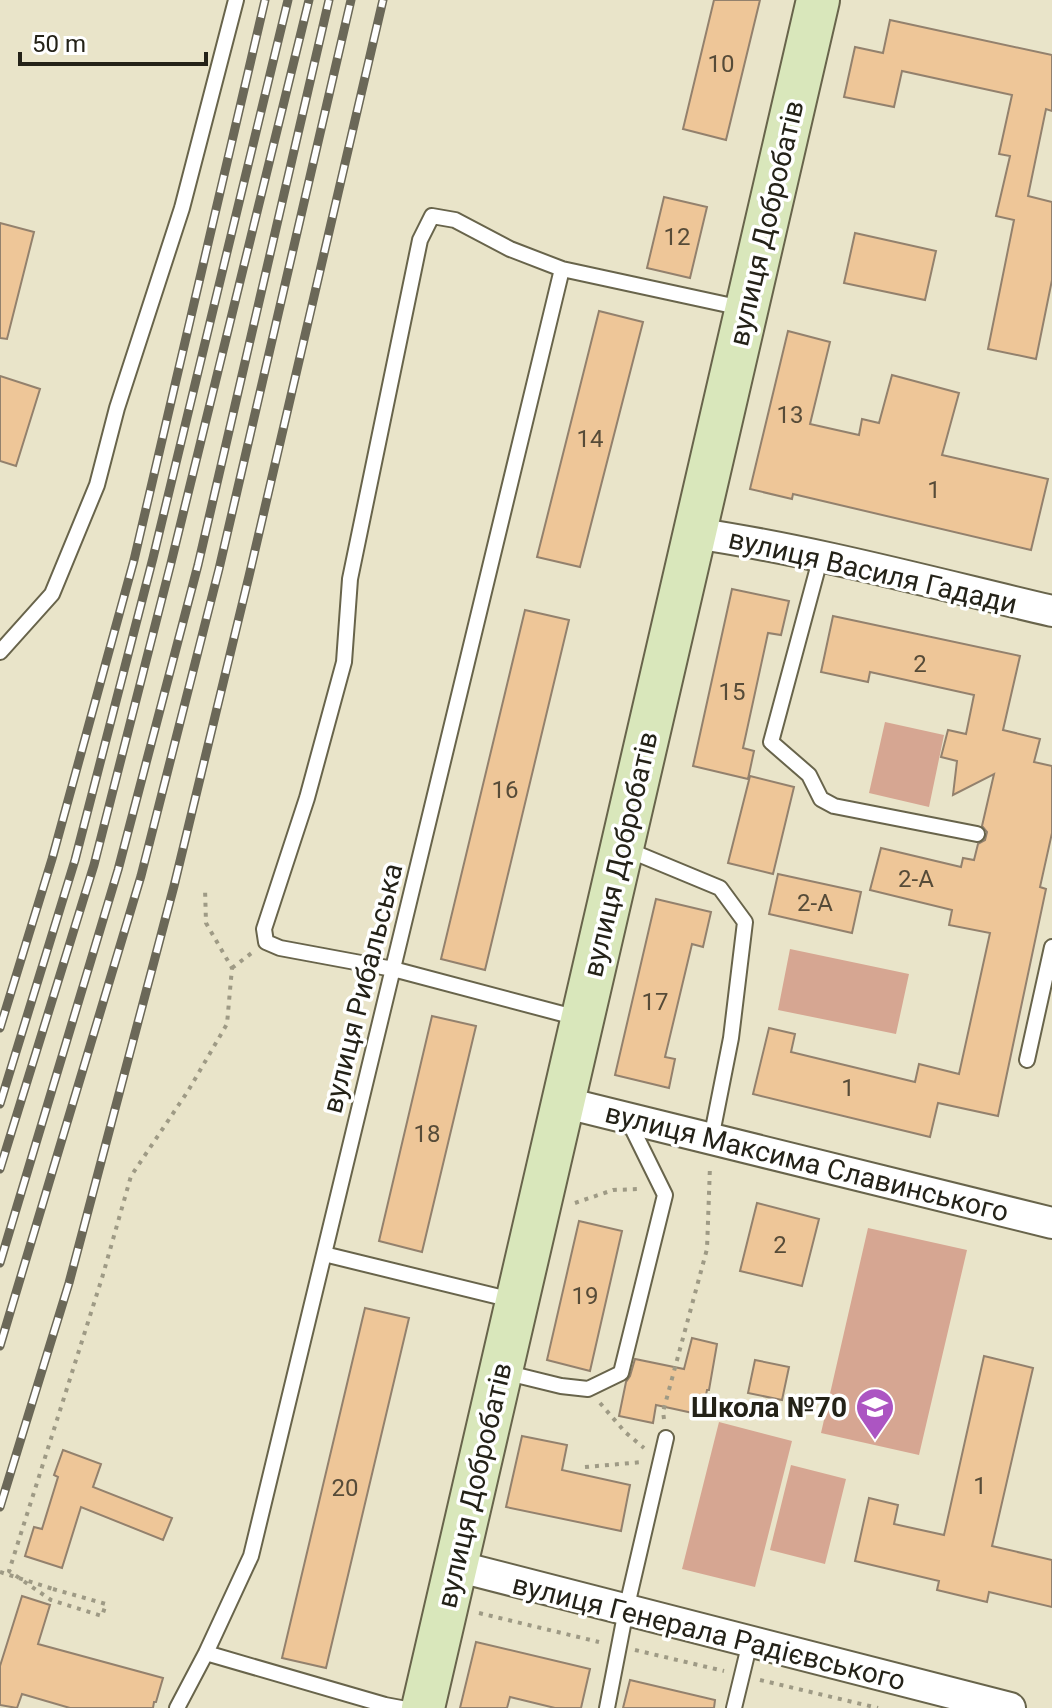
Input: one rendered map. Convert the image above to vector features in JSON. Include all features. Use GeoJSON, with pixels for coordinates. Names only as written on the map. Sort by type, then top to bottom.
{"type":"FeatureCollection","features":[{"type":"Feature","properties":{"kind":"street","name":"вулиця Добробатів"},"geometry":{"type":"LineString","coordinates":[[423,1708],[818,0]]}},
{"type":"Feature","properties":{"kind":"street","name":"вулиця Василя Гадади"},"geometry":{"type":"LineString","coordinates":[[694,533],[821,556],[1052,611]]}},
{"type":"Feature","properties":{"kind":"street","name":"вулиця Максима Славинського"},"geometry":{"type":"LineString","coordinates":[[562,1102],[1052,1223]]}},
{"type":"Feature","properties":{"kind":"street","name":"вулиця Генерала Радієвського"},"geometry":{"type":"LineString","coordinates":[[456,1566],[750,1642],[960,1702],[1010,1708]]}},
{"type":"Feature","properties":{"kind":"lane"},"geometry":{"type":"LineString","coordinates":[[0,652],[52,594],[97,485],[117,408],[182,208],[236,0]]}},
{"type":"Feature","properties":{"kind":"lane"},"geometry":{"type":"LineString","coordinates":[[582,1019],[393,969],[280,948],[266,942],[264,929],[307,798],[344,662],[350,579],[420,240],[432,216],[455,220],[510,249],[562,269],[746,309]]}},
{"type":"Feature","properties":{"kind":"lane","name":"вулиця Рибальська"},"geometry":{"type":"LineString","coordinates":[[177,1708],[251,1556],[562,269]]}},
{"type":"Feature","properties":{"kind":"lane"},"geometry":{"type":"LineString","coordinates":[[821,556],[771,742],[809,775],[821,799],[834,806],[977,834]]}},
{"type":"Feature","properties":{"kind":"lane"},"geometry":{"type":"LineString","coordinates":[[621,847],[720,888],[745,922],[731,1038],[711,1139]]}},
{"type":"Feature","properties":{"kind":"lane"},"geometry":{"type":"LineString","coordinates":[[1027,1060],[1052,947]]}},
{"type":"Feature","properties":{"kind":"lane"},"geometry":{"type":"LineString","coordinates":[[500,1371],[561,1386],[588,1389],[621,1373],[665,1195],[627,1118]]}},
{"type":"Feature","properties":{"kind":"lane"},"geometry":{"type":"LineString","coordinates":[[324,1254],[517,1301]]}},
{"type":"Feature","properties":{"kind":"lane"},"geometry":{"type":"LineString","coordinates":[[607,1708],[666,1438]]}},
{"type":"Feature","properties":{"kind":"lane"},"geometry":{"type":"LineString","coordinates":[[734,1708],[750,1642]]}},
{"type":"Feature","properties":{"kind":"lane"},"geometry":{"type":"LineString","coordinates":[[206,1653],[401,1708]]}},
{"type":"Feature","properties":{"kind":"path"},"geometry":{"type":"LineString","coordinates":[[0,1572],[53,1589],[106,1604],[102,1616],[51,1600],[9,1571],[131,1176],[188,1091],[227,1024],[232,968],[206,923],[205,888]]}},
{"type":"Feature","properties":{"kind":"path"},"geometry":{"type":"LineString","coordinates":[[666,1438],[663,1412],[707,1249],[711,1139]]}},
{"type":"Feature","properties":{"kind":"path"},"geometry":{"type":"LineString","coordinates":[[572,1204],[613,1190],[651,1188],[665,1195]]}},
{"type":"Feature","properties":{"kind":"path"},"geometry":{"type":"LineString","coordinates":[[588,1389],[625,1432],[661,1461]]}},
{"type":"Feature","properties":{"kind":"path"},"geometry":{"type":"LineString","coordinates":[[585,1467],[661,1461]]}},
{"type":"Feature","properties":{"kind":"path"},"geometry":{"type":"LineString","coordinates":[[475,1612],[878,1708]]}},
{"type":"Feature","properties":{"kind":"shaded area"},"geometry":{"type":"Polygon","coordinates":[[[885,722],[944,735],[929,807],[869,793],[885,722]]]}},
{"type":"Feature","properties":{"kind":"shaded area"},"geometry":{"type":"Polygon","coordinates":[[[790,949],[909,974],[896,1034],[778,1010],[790,949]]]}},
{"type":"Feature","properties":{"kind":"shaded area"},"geometry":{"type":"Polygon","coordinates":[[[868,1228],[967,1250],[919,1455],[821,1433],[868,1228]]]}},
{"type":"Feature","properties":{"kind":"shaded area"},"geometry":{"type":"Polygon","coordinates":[[[719,1422],[792,1441],[755,1587],[682,1569],[719,1422]]]}},
{"type":"Feature","properties":{"kind":"shaded area"},"geometry":{"type":"Polygon","coordinates":[[[791,1465],[846,1479],[825,1564],[770,1550],[791,1465]]]}},
{"type":"Feature","properties":{"kind":"building"},"geometry":{"type":"Polygon","coordinates":[[[714,0],[760,0],[726,140],[683,129],[714,0]]]}},
{"type":"Feature","properties":{"kind":"building"},"geometry":{"type":"Polygon","coordinates":[[[890,20],[1052,55],[1052,111],[1046,109],[1028,196],[1052,202],[1052,280],[1036,359],[988,349],[1014,220],[996,216],[1010,156],[999,154],[1012,95],[902,71],[894,107],[844,97],[855,47],[883,53],[890,20]]]}},
{"type":"Feature","properties":{"kind":"building"},"geometry":{"type":"Polygon","coordinates":[[[664,197],[707,207],[690,278],[647,268],[664,197]]]}},
{"type":"Feature","properties":{"kind":"building"},"geometry":{"type":"Polygon","coordinates":[[[0,223],[34,232],[7,339],[0,338],[0,223]]]}},
{"type":"Feature","properties":{"kind":"building"},"geometry":{"type":"Polygon","coordinates":[[[855,233],[936,251],[925,300],[844,283],[855,233]]]}},
{"type":"Feature","properties":{"kind":"building"},"geometry":{"type":"Polygon","coordinates":[[[599,311],[643,322],[580,567],[537,557],[599,311]]]}},
{"type":"Feature","properties":{"kind":"building"},"geometry":{"type":"Polygon","coordinates":[[[788,331],[830,342],[810,424],[859,435],[862,419],[879,423],[892,375],[959,393],[942,455],[1048,479],[1031,550],[793,494],[792,499],[750,489],[788,331]]]}},
{"type":"Feature","properties":{"kind":"building"},"geometry":{"type":"Polygon","coordinates":[[[0,376],[40,389],[16,466],[0,461],[0,376]]]}},
{"type":"Feature","properties":{"kind":"building"},"geometry":{"type":"Polygon","coordinates":[[[732,589],[789,601],[781,635],[768,633],[743,748],[754,751],[748,779],[693,766],[732,589]]]}},
{"type":"Feature","properties":{"kind":"building"},"geometry":{"type":"Polygon","coordinates":[[[525,610],[569,620],[485,970],[441,959],[525,610]]]}},
{"type":"Feature","properties":{"kind":"building"},"geometry":{"type":"Polygon","coordinates":[[[833,616],[1020,656],[1003,730],[1040,739],[1034,762],[1052,766],[1052,833],[1040,887],[1046,889],[998,1116],[938,1103],[930,1137],[753,1094],[769,1028],[795,1034],[791,1052],[915,1082],[919,1064],[959,1074],[990,933],[949,925],[952,910],[870,890],[881,848],[961,867],[963,858],[974,860],[978,844],[985,840],[987,832],[982,826],[994,774],[953,795],[957,761],[941,757],[948,730],[966,734],[974,695],[870,672],[868,682],[821,672],[833,616]]]}},
{"type":"Feature","properties":{"kind":"building"},"geometry":{"type":"Polygon","coordinates":[[[750,776],[794,787],[773,874],[728,863],[750,776]]]}},
{"type":"Feature","properties":{"kind":"building"},"geometry":{"type":"Polygon","coordinates":[[[778,874],[861,892],[852,933],[769,914],[778,874]]]}},
{"type":"Feature","properties":{"kind":"building"},"geometry":{"type":"Polygon","coordinates":[[[656,899],[711,912],[703,947],[692,944],[665,1057],[675,1059],[669,1088],[615,1075],[656,899]]]}},
{"type":"Feature","properties":{"kind":"building"},"geometry":{"type":"Polygon","coordinates":[[[432,1016],[476,1026],[422,1252],[379,1241],[432,1016]]]}},
{"type":"Feature","properties":{"kind":"building"},"geometry":{"type":"Polygon","coordinates":[[[757,1203],[819,1219],[802,1286],[740,1271],[757,1203]]]}},
{"type":"Feature","properties":{"kind":"building"},"geometry":{"type":"Polygon","coordinates":[[[579,1221],[622,1231],[590,1371],[547,1360],[579,1221]]]}},
{"type":"Feature","properties":{"kind":"building"},"geometry":{"type":"Polygon","coordinates":[[[365,1308],[409,1318],[326,1668],[282,1658],[365,1308]]]}},
{"type":"Feature","properties":{"kind":"building"},"geometry":{"type":"Polygon","coordinates":[[[692,1338],[717,1344],[702,1415],[656,1405],[653,1423],[619,1416],[626,1382],[635,1359],[684,1369],[692,1338]]]}},
{"type":"Feature","properties":{"kind":"building"},"geometry":{"type":"Polygon","coordinates":[[[984,1356],[1033,1368],[992,1546],[1052,1560],[1052,1607],[989,1592],[987,1602],[937,1590],[939,1581],[855,1561],[869,1498],[898,1505],[894,1524],[944,1535],[984,1356]]]}},
{"type":"Feature","properties":{"kind":"building"},"geometry":{"type":"Polygon","coordinates":[[[755,1360],[789,1367],[782,1400],[748,1393],[755,1360]]]}},
{"type":"Feature","properties":{"kind":"building"},"geometry":{"type":"Polygon","coordinates":[[[522,1436],[567,1445],[562,1470],[630,1485],[621,1531],[506,1507],[522,1436]]]}},
{"type":"Feature","properties":{"kind":"building"},"geometry":{"type":"Polygon","coordinates":[[[63,1450],[101,1464],[93,1487],[172,1518],[163,1540],[81,1507],[62,1568],[25,1556],[34,1527],[42,1529],[63,1450]]]}},
{"type":"Feature","properties":{"kind":"building"},"geometry":{"type":"Polygon","coordinates":[[[22,1596],[50,1605],[38,1644],[163,1678],[153,1708],[70,1708],[22,1694],[17,1708],[0,1705],[0,1666],[22,1596]]]}},
{"type":"Feature","properties":{"kind":"building"},"geometry":{"type":"Polygon","coordinates":[[[476,1642],[590,1669],[581,1708],[555,1708],[510,1697],[507,1708],[460,1708],[476,1642]]]}},
{"type":"Feature","properties":{"kind":"building"},"geometry":{"type":"Polygon","coordinates":[[[630,1680],[715,1700],[714,1708],[623,1708],[630,1680]]]}},
{"type":"Feature","properties":{"kind":"railway"},"geometry":{"type":"LineString","coordinates":[[0,1028],[52,859],[134,560],[265,0]]}},
{"type":"Feature","properties":{"kind":"railway"},"geometry":{"type":"LineString","coordinates":[[0,1104],[75,860],[153,558],[288,0]]}},
{"type":"Feature","properties":{"kind":"railway"},"geometry":{"type":"LineString","coordinates":[[0,1169],[94,865],[309,0]]}},
{"type":"Feature","properties":{"kind":"railway"},"geometry":{"type":"LineString","coordinates":[[0,1263],[118,870],[198,565],[329,0]]}},
{"type":"Feature","properties":{"kind":"railway"},"geometry":{"type":"LineString","coordinates":[[0,1346],[141,876],[219,569],[351,0]]}},
{"type":"Feature","properties":{"kind":"railway"},"geometry":{"type":"LineString","coordinates":[[0,1507],[69,1283],[174,886],[383,0]]}},
{"type":"Feature","properties":{"kind":"place","name":"Школа №70"},"geometry":{"type":"Point","coordinates":[875,1441]}}]}
